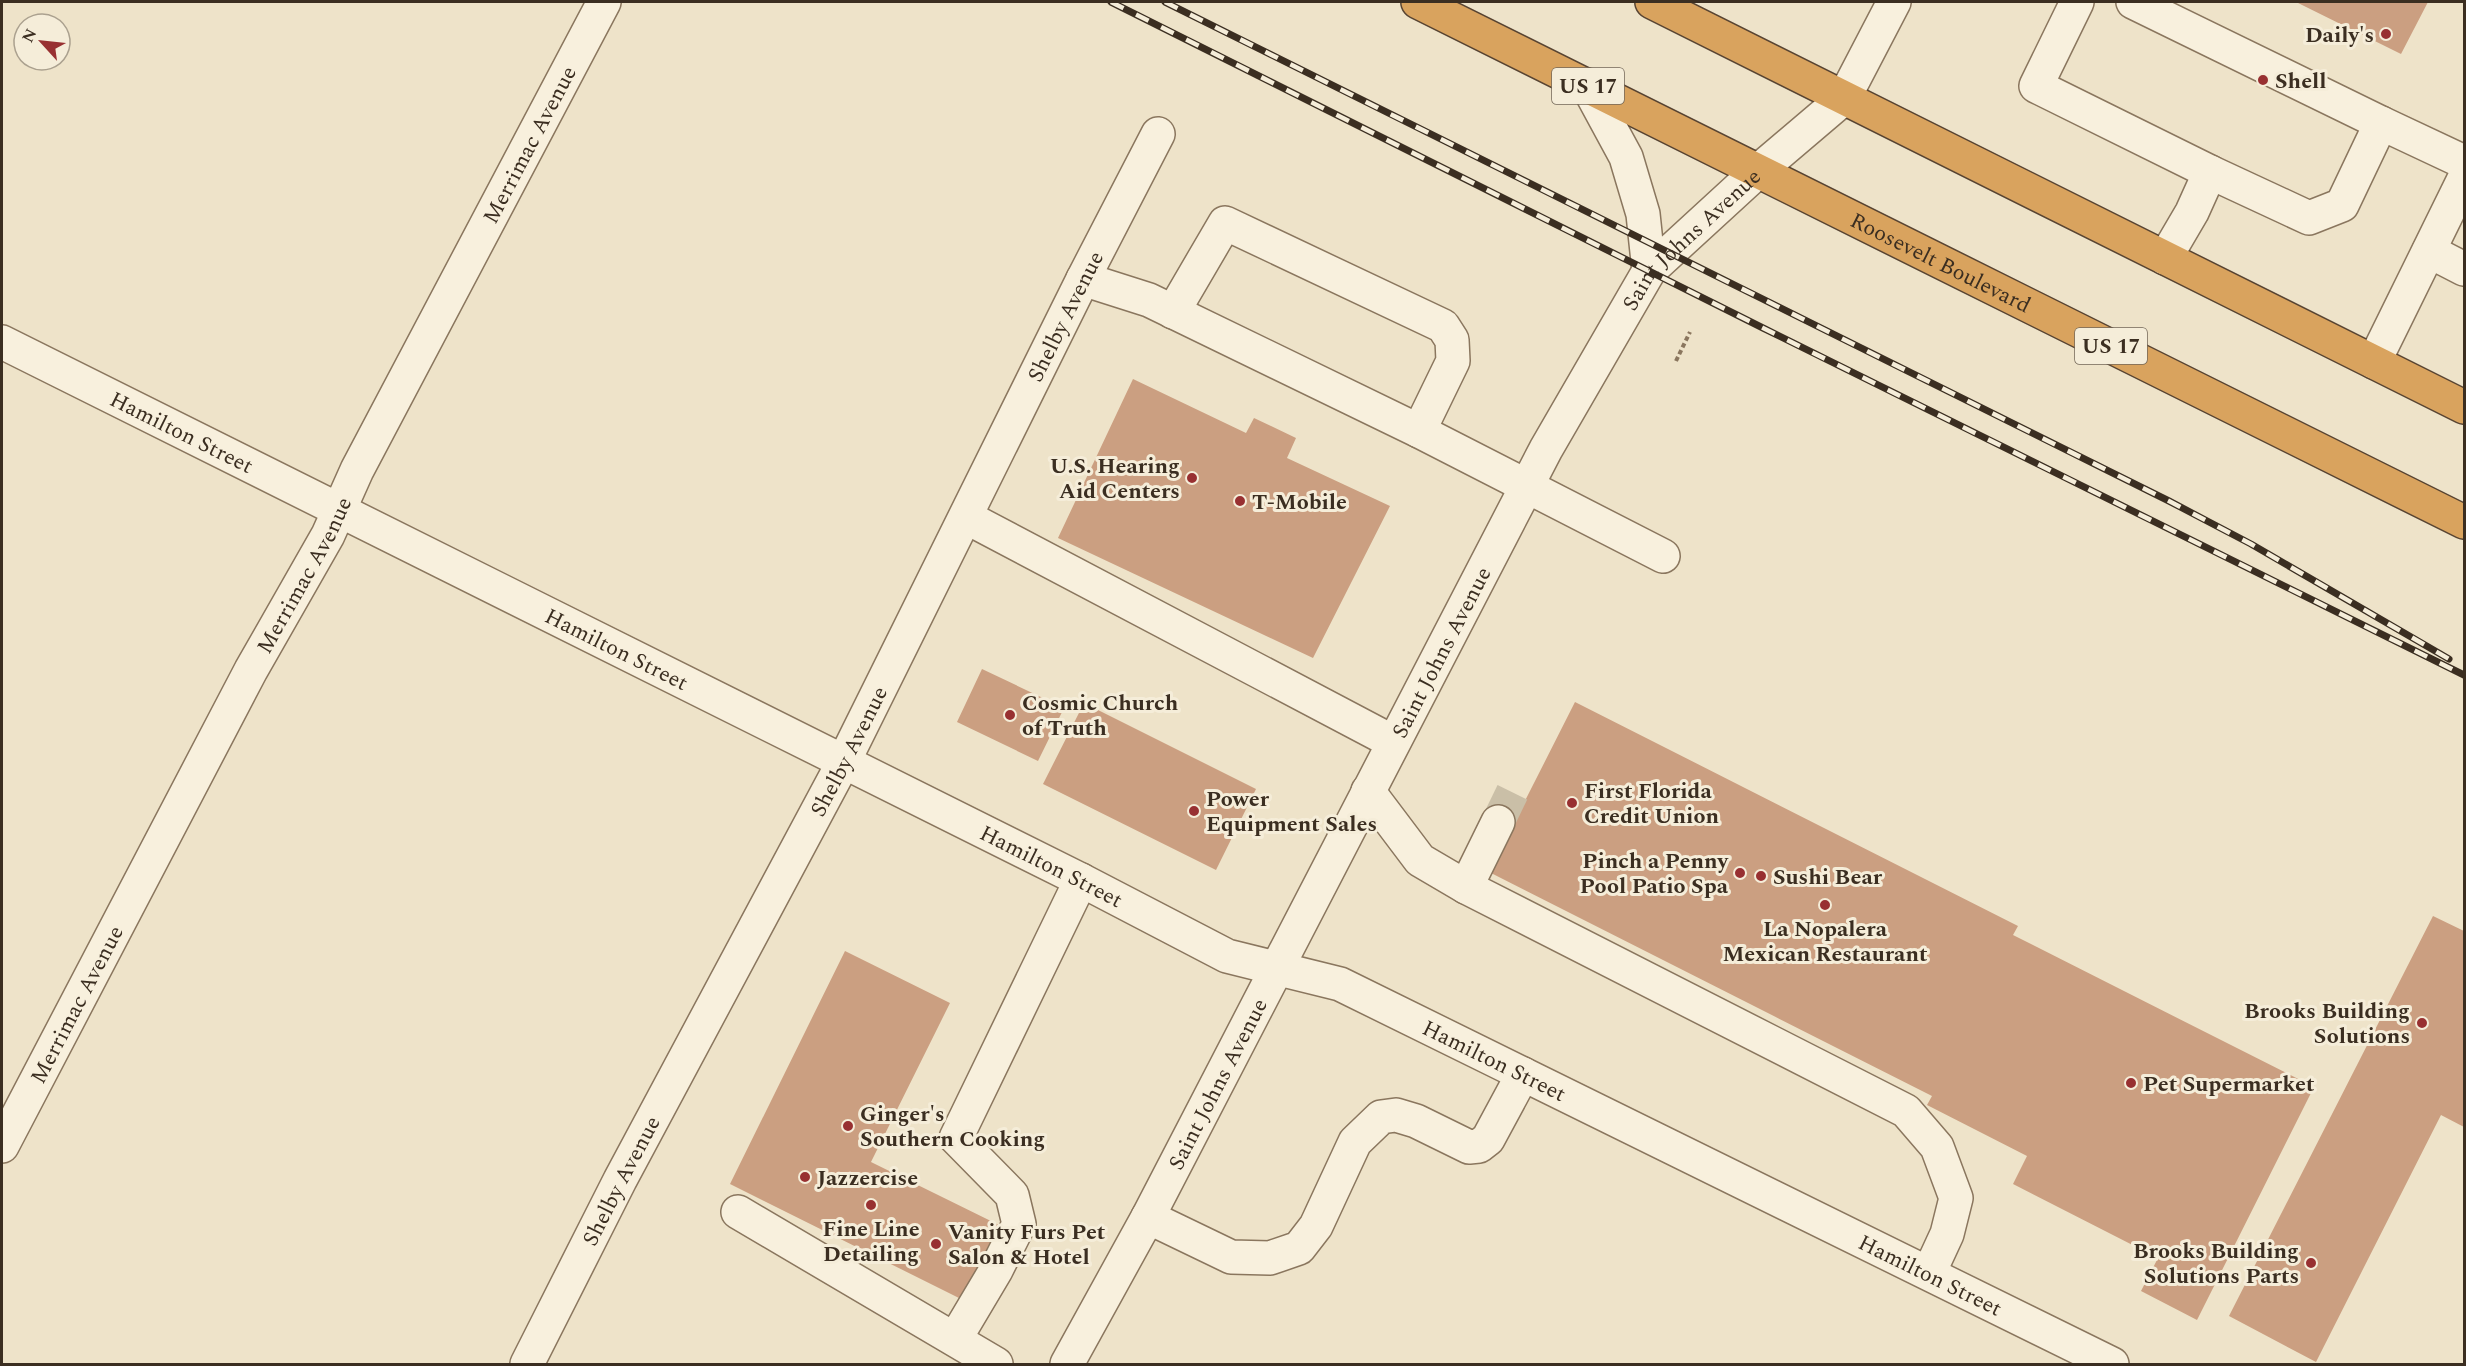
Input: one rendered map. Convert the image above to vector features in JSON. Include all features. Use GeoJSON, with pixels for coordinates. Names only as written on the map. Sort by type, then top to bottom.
{"type":"FeatureCollection","features":[{"type":"Feature","properties":{"kind":"highway","name":"Roosevelt Boulevard"},"geometry":{"type":"LineString","coordinates":[[1418,2],[2464,522]]}},
{"type":"Feature","properties":{"kind":"highway"},"geometry":{"type":"LineString","coordinates":[[1652,2],[2464,407]]}},
{"type":"Feature","properties":{"kind":"street","name":"Merrimac Avenue"},"geometry":{"type":"LineString","coordinates":[[2,1146],[251,670],[328,535],[357,470],[604,2]]}},
{"type":"Feature","properties":{"kind":"street","name":"Saint Johns Avenue"},"geometry":{"type":"LineString","coordinates":[[1067,1365],[1148,1217],[1526,487],[1650,271],[1758,171],[1844,98],[1894,2]]}},
{"type":"Feature","properties":{"kind":"street"},"geometry":{"type":"LineString","coordinates":[[2077,2],[2036,86],[2308,218],[2342,205],[2381,123]]}},
{"type":"Feature","properties":{"kind":"street"},"geometry":{"type":"LineString","coordinates":[[2133,2],[2464,162]]}},
{"type":"Feature","properties":{"kind":"street"},"geometry":{"type":"LineString","coordinates":[[1587,85],[1626,157],[1643,214],[1650,271]]}},
{"type":"Feature","properties":{"kind":"street","name":"Shelby Avenue"},"geometry":{"type":"LineString","coordinates":[[526,1365],[620,1180],[843,763],[1083,279],[1158,134]]}},
{"type":"Feature","properties":{"kind":"street"},"geometry":{"type":"LineString","coordinates":[[2165,258],[2192,212],[2211,172]]}},
{"type":"Feature","properties":{"kind":"street"},"geometry":{"type":"LineString","coordinates":[[2374,362],[2464,179]]}},
{"type":"Feature","properties":{"kind":"street"},"geometry":{"type":"LineString","coordinates":[[1173,312],[1225,223],[1443,326],[1452,340],[1453,361],[1419,431]]}},
{"type":"Feature","properties":{"kind":"street"},"geometry":{"type":"LineString","coordinates":[[2429,251],[2464,268]]}},
{"type":"Feature","properties":{"kind":"street"},"geometry":{"type":"LineString","coordinates":[[1083,279],[1149,300],[1419,431],[1663,556]]}},
{"type":"Feature","properties":{"kind":"street","name":"Hamilton Street"},"geometry":{"type":"LineString","coordinates":[[2,342],[1081,880],[1227,956],[1340,984],[2112,1365]]}},
{"type":"Feature","properties":{"kind":"street"},"geometry":{"type":"LineString","coordinates":[[966,517],[1394,742]]}},
{"type":"Feature","properties":{"kind":"street"},"geometry":{"type":"LineString","coordinates":[[1368,791],[1420,860],[1466,886],[1905,1111],[1937,1147],[1956,1198],[1947,1234],[1929,1273]]}},
{"type":"Feature","properties":{"kind":"street"},"geometry":{"type":"LineString","coordinates":[[1466,886],[1498,822]]}},
{"type":"Feature","properties":{"kind":"street"},"geometry":{"type":"LineString","coordinates":[[955,1339],[996,1270],[1019,1224],[1012,1195],[957,1138],[1081,880]]}},
{"type":"Feature","properties":{"kind":"street"},"geometry":{"type":"LineString","coordinates":[[1148,1217],[1231,1257],[1270,1258],[1299,1248],[1316,1226],[1355,1142],[1381,1117],[1396,1115],[1416,1121],[1469,1147],[1479,1146],[1488,1140],[1523,1074]]}},
{"type":"Feature","properties":{"kind":"street"},"geometry":{"type":"LineString","coordinates":[[738,1212],[996,1365]]}},
{"type":"Feature","properties":{"kind":"path"},"geometry":{"type":"LineString","coordinates":[[1676,361],[1690,332]]}},
{"type":"Feature","properties":{"kind":"building","name":"Daily's"},"geometry":{"type":"Polygon","coordinates":[[[2296,2],[2428,2],[2401,54],[2296,2]]]}},
{"type":"Feature","properties":{"kind":"building"},"geometry":{"type":"Polygon","coordinates":[[[1133,379],[1246,433],[1254,418],[1296,438],[1287,458],[1390,506],[1313,658],[1058,538],[1133,379]]]}},
{"type":"Feature","properties":{"kind":"building","name":"Cosmic Church of Truth"},"geometry":{"type":"Polygon","coordinates":[[[982,669],[1064,708],[1038,761],[957,722],[982,669]]]}},
{"type":"Feature","properties":{"kind":"building"},"geometry":{"type":"Polygon","coordinates":[[[1575,702],[2018,926],[2013,935],[2314,1087],[2197,1320],[2141,1291],[2158,1258],[2013,1184],[2027,1156],[1927,1105],[1932,1096],[1489,872],[1575,702]]]}},
{"type":"Feature","properties":{"kind":"building"},"geometry":{"type":"Polygon","coordinates":[[[1084,703],[1256,789],[1216,870],[1043,784],[1084,703]]]}},
{"type":"Feature","properties":{"kind":"building"},"geometry":{"type":"Polygon","coordinates":[[[2433,916],[2464,931],[2464,1127],[2441,1115],[2316,1362],[2229,1316],[2433,916]]]}},
{"type":"Feature","properties":{"kind":"building"},"geometry":{"type":"Polygon","coordinates":[[[845,951],[950,1003],[871,1162],[999,1225],[963,1300],[730,1184],[845,951]]]}},
{"type":"Feature","properties":{"kind":"tunnel"},"geometry":{"type":"LineString","coordinates":[[1498,822],[1514,789]]}},
{"type":"Feature","properties":{"kind":"railway"},"geometry":{"type":"LineString","coordinates":[[1111,2],[2464,675]]}},
{"type":"Feature","properties":{"kind":"railway"},"geometry":{"type":"LineString","coordinates":[[1165,2],[2169,501],[2251,544],[2449,659]]}},
{"type":"Feature","properties":{"kind":"place","name":"Daily's"},"geometry":{"type":"Point","coordinates":[2386,34]}},
{"type":"Feature","properties":{"kind":"place","name":"Shell"},"geometry":{"type":"Point","coordinates":[2263,80]}},
{"type":"Feature","properties":{"kind":"place","name":"U.S. Hearing Aid Centers"},"geometry":{"type":"Point","coordinates":[1192,478]}},
{"type":"Feature","properties":{"kind":"place","name":"T-Mobile"},"geometry":{"type":"Point","coordinates":[1240,501]}},
{"type":"Feature","properties":{"kind":"place","name":"Cosmic Church of Truth"},"geometry":{"type":"Point","coordinates":[1010,715]}},
{"type":"Feature","properties":{"kind":"place","name":"First Florida Credit Union"},"geometry":{"type":"Point","coordinates":[1572,803]}},
{"type":"Feature","properties":{"kind":"place","name":"Power Equipment Sales"},"geometry":{"type":"Point","coordinates":[1194,811]}},
{"type":"Feature","properties":{"kind":"place","name":"Pinch a Penny Pool Patio Spa"},"geometry":{"type":"Point","coordinates":[1740,873]}},
{"type":"Feature","properties":{"kind":"place","name":"Sushi Bear"},"geometry":{"type":"Point","coordinates":[1761,876]}},
{"type":"Feature","properties":{"kind":"place","name":"La Nopalera Mexican Restaurant"},"geometry":{"type":"Point","coordinates":[1825,905]}},
{"type":"Feature","properties":{"kind":"place","name":"Brooks Building Solutions"},"geometry":{"type":"Point","coordinates":[2422,1023]}},
{"type":"Feature","properties":{"kind":"place","name":"Pet Supermarket"},"geometry":{"type":"Point","coordinates":[2131,1083]}},
{"type":"Feature","properties":{"kind":"place","name":"Ginger's Southern Cooking"},"geometry":{"type":"Point","coordinates":[848,1126]}},
{"type":"Feature","properties":{"kind":"place","name":"Jazzercise"},"geometry":{"type":"Point","coordinates":[805,1177]}},
{"type":"Feature","properties":{"kind":"place","name":"Fine Line Detailing"},"geometry":{"type":"Point","coordinates":[871,1205]}},
{"type":"Feature","properties":{"kind":"place","name":"Vanity Furs Pet Salon & Hotel"},"geometry":{"type":"Point","coordinates":[936,1244]}},
{"type":"Feature","properties":{"kind":"place","name":"Brooks Building Solutions Parts"},"geometry":{"type":"Point","coordinates":[2311,1263]}}]}
